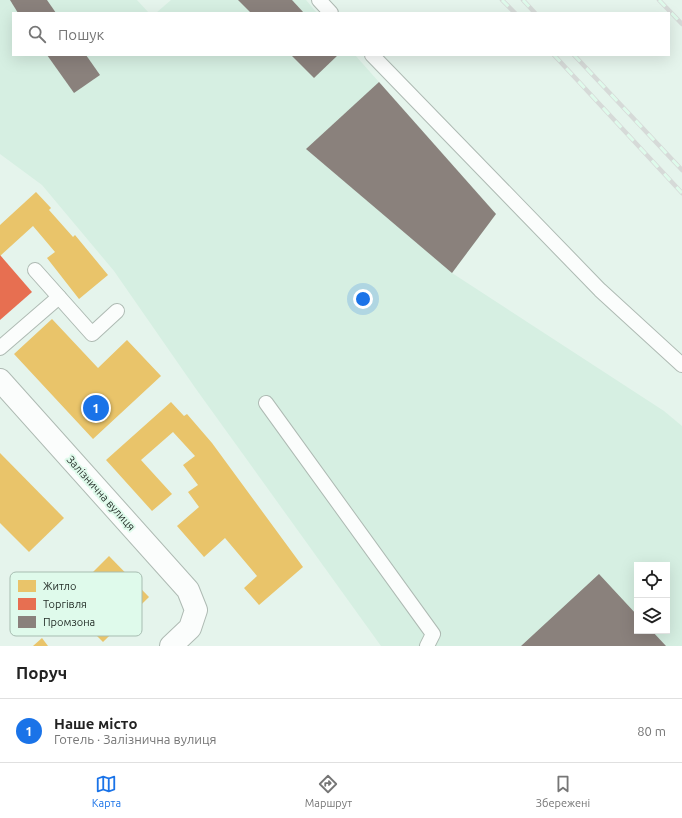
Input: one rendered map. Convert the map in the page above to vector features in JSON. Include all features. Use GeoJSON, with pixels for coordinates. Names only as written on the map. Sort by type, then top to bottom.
{"type":"FeatureCollection","features":[{"type":"Feature","properties":{"kind":"street","name":"Залізнична вулиця"},"geometry":{"type":"LineString","coordinates":[[0,380],[188,590],[196,610],[190,628],[171,646]]}},
{"type":"Feature","properties":{"kind":"lane"},"geometry":{"type":"LineString","coordinates":[[319,0],[330,12]]}},
{"type":"Feature","properties":{"kind":"lane"},"geometry":{"type":"LineString","coordinates":[[373,56],[600,290],[682,365]]}},
{"type":"Feature","properties":{"kind":"lane"},"geometry":{"type":"LineString","coordinates":[[35,270],[92,334],[117,311]]}},
{"type":"Feature","properties":{"kind":"lane"},"geometry":{"type":"LineString","coordinates":[[0,348],[59,297]]}},
{"type":"Feature","properties":{"kind":"lane"},"geometry":{"type":"LineString","coordinates":[[266,403],[433,634],[427,646]]}},
{"type":"Feature","properties":{"kind":"shaded area"},"geometry":{"type":"Polygon","coordinates":[[[0,0],[137,0],[148,12],[12,12],[12,56],[356,56],[496,214],[452,273],[664,411],[682,426],[682,646],[381,646],[196,389],[114,271],[42,185],[0,154],[0,0]]]}},
{"type":"Feature","properties":{"kind":"shaded area"},"geometry":{"type":"Polygon","coordinates":[[[171,0],[306,0],[316,12],[157,12],[171,0]]]}},
{"type":"Feature","properties":{"kind":"building: Житло"},"geometry":{"type":"Polygon","coordinates":[[[36,192],[51,208],[49,210],[73,237],[75,235],[108,275],[79,299],[47,258],[55,252],[33,226],[0,256],[0,225],[36,192]]]}},
{"type":"Feature","properties":{"kind":"building: Житло"},"geometry":{"type":"Polygon","coordinates":[[[52,319],[98,368],[127,340],[161,376],[93,439],[14,354],[52,319]]]}},
{"type":"Feature","properties":{"kind":"building: Житло"},"geometry":{"type":"Polygon","coordinates":[[[171,402],[184,416],[187,414],[212,443],[303,567],[259,605],[244,588],[257,576],[225,538],[204,557],[177,526],[199,507],[188,492],[198,485],[183,465],[195,456],[173,432],[141,460],[172,494],[152,511],[106,460],[171,402]]]}},
{"type":"Feature","properties":{"kind":"building: Житло"},"geometry":{"type":"Polygon","coordinates":[[[0,453],[64,518],[29,552],[0,523],[0,453]]]}},
{"type":"Feature","properties":{"kind":"building: Житло"},"geometry":{"type":"Polygon","coordinates":[[[109,556],[125,572],[93,572],[109,556]]]}},
{"type":"Feature","properties":{"kind":"building: Житло"},"geometry":{"type":"Polygon","coordinates":[[[142,590],[149,597],[142,604],[142,590]]]}},
{"type":"Feature","properties":{"kind":"building: Житло"},"geometry":{"type":"Polygon","coordinates":[[[97,636],[109,636],[103,642],[97,636]]]}},
{"type":"Feature","properties":{"kind":"building: Житло"},"geometry":{"type":"Polygon","coordinates":[[[42,638],[48,646],[33,646],[42,638]]]}},
{"type":"Feature","properties":{"kind":"building: Торгівля"},"geometry":{"type":"Polygon","coordinates":[[[0,255],[32,292],[0,320],[0,255]]]}},
{"type":"Feature","properties":{"kind":"building: Промзона"},"geometry":{"type":"Polygon","coordinates":[[[10,0],[47,0],[55,12],[17,12],[10,0]]]}},
{"type":"Feature","properties":{"kind":"building: Промзона"},"geometry":{"type":"Polygon","coordinates":[[[238,0],[292,0],[303,12],[250,12],[238,0]]]}},
{"type":"Feature","properties":{"kind":"building: Промзона"},"geometry":{"type":"Polygon","coordinates":[[[48,56],[87,56],[100,75],[74,93],[48,56]]]}},
{"type":"Feature","properties":{"kind":"building: Промзона"},"geometry":{"type":"Polygon","coordinates":[[[292,56],[337,56],[314,78],[292,56]]]}},
{"type":"Feature","properties":{"kind":"building: Промзона"},"geometry":{"type":"Polygon","coordinates":[[[379,82],[496,214],[452,273],[306,149],[379,82]]]}},
{"type":"Feature","properties":{"kind":"building: Промзона"},"geometry":{"type":"Polygon","coordinates":[[[599,574],[634,612],[634,634],[655,634],[666,646],[521,646],[599,574]]]}},
{"type":"Feature","properties":{"kind":"railway"},"geometry":{"type":"LineString","coordinates":[[502,0],[514,12]]}},
{"type":"Feature","properties":{"kind":"railway"},"geometry":{"type":"LineString","coordinates":[[523,0],[534,12]]}},
{"type":"Feature","properties":{"kind":"railway"},"geometry":{"type":"LineString","coordinates":[[659,0],[682,24]]}},
{"type":"Feature","properties":{"kind":"railway"},"geometry":{"type":"LineString","coordinates":[[555,56],[682,193]]}},
{"type":"Feature","properties":{"kind":"railway"},"geometry":{"type":"LineString","coordinates":[[575,56],[682,170]]}},
{"type":"Feature","properties":{"kind":"place","name":"Наше місто"},"geometry":{"type":"Point","coordinates":[96,408]}}]}
